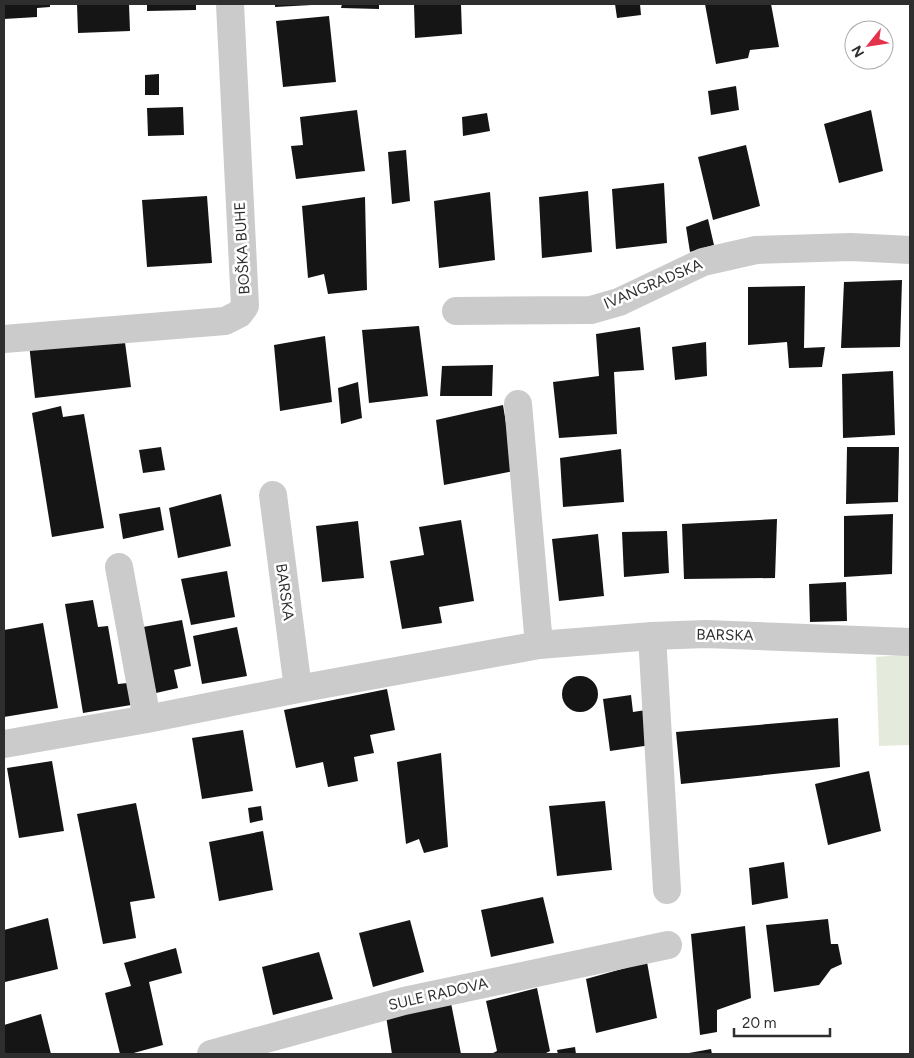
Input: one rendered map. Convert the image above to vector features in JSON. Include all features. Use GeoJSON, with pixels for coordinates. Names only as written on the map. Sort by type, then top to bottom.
{"type":"FeatureCollection","features":[{"type":"Feature","properties":{"kind":"street","name":"BOŠKA BUHE"},"geometry":{"type":"LineString","coordinates":[[4,339],[225,321],[239,314],[245,306],[230,4]]}},
{"type":"Feature","properties":{"kind":"street","name":"IVANGRADSKA"},"geometry":{"type":"LineString","coordinates":[[456,311],[591,310],[619,302],[703,262],[756,250],[851,247],[910,250]]}},
{"type":"Feature","properties":{"kind":"street"},"geometry":{"type":"LineString","coordinates":[[518,404],[539,645]]}},
{"type":"Feature","properties":{"kind":"street","name":"BARSKA"},"geometry":{"type":"LineString","coordinates":[[272,495],[298,689]]}},
{"type":"Feature","properties":{"kind":"street"},"geometry":{"type":"LineString","coordinates":[[119,567],[147,719]]}},
{"type":"Feature","properties":{"kind":"street","name":"BARSKA"},"geometry":{"type":"LineString","coordinates":[[4,744],[539,645],[652,636],[706,634],[910,642]]}},
{"type":"Feature","properties":{"kind":"street"},"geometry":{"type":"LineString","coordinates":[[652,636],[668,890]]}},
{"type":"Feature","properties":{"kind":"street","name":"SULE RADOVA"},"geometry":{"type":"LineString","coordinates":[[211,1054],[404,1001],[668,945]]}},
{"type":"Feature","properties":{"kind":"green space"},"geometry":{"type":"Polygon","coordinates":[[[910,654],[910,745],[879,746],[876,657],[910,654]]]}},
{"type":"Feature","properties":{"kind":"building"},"geometry":{"type":"Polygon","coordinates":[[[4,4],[50,4],[50,7],[37,8],[37,17],[4,19],[4,4]]]}},
{"type":"Feature","properties":{"kind":"building"},"geometry":{"type":"Polygon","coordinates":[[[77,4],[129,4],[130,31],[78,33],[77,4]]]}},
{"type":"Feature","properties":{"kind":"building"},"geometry":{"type":"Polygon","coordinates":[[[147,4],[196,4],[196,10],[147,11],[147,4]]]}},
{"type":"Feature","properties":{"kind":"building"},"geometry":{"type":"Polygon","coordinates":[[[275,4],[312,4],[312,5],[275,7],[275,4]]]}},
{"type":"Feature","properties":{"kind":"building"},"geometry":{"type":"Polygon","coordinates":[[[342,4],[379,4],[379,9],[341,8],[342,4]]]}},
{"type":"Feature","properties":{"kind":"building"},"geometry":{"type":"Polygon","coordinates":[[[414,4],[461,4],[462,34],[415,38],[414,4]]]}},
{"type":"Feature","properties":{"kind":"building"},"geometry":{"type":"Polygon","coordinates":[[[615,4],[640,4],[641,15],[617,18],[615,4]]]}},
{"type":"Feature","properties":{"kind":"building"},"geometry":{"type":"Polygon","coordinates":[[[705,4],[771,4],[779,47],[750,50],[748,58],[716,64],[705,4]]]}},
{"type":"Feature","properties":{"kind":"building"},"geometry":{"type":"Polygon","coordinates":[[[329,16],[336,82],[283,87],[276,21],[329,16]]]}},
{"type":"Feature","properties":{"kind":"building"},"geometry":{"type":"Polygon","coordinates":[[[159,74],[159,95],[145,95],[145,75],[159,74]]]}},
{"type":"Feature","properties":{"kind":"building"},"geometry":{"type":"Polygon","coordinates":[[[736,86],[739,110],[711,115],[708,91],[736,86]]]}},
{"type":"Feature","properties":{"kind":"building"},"geometry":{"type":"Polygon","coordinates":[[[183,107],[184,135],[148,136],[147,108],[183,107]]]}},
{"type":"Feature","properties":{"kind":"building"},"geometry":{"type":"Polygon","coordinates":[[[357,110],[365,171],[296,179],[291,146],[303,145],[300,117],[357,110]]]}},
{"type":"Feature","properties":{"kind":"building"},"geometry":{"type":"Polygon","coordinates":[[[871,110],[883,171],[839,183],[824,124],[871,110]]]}},
{"type":"Feature","properties":{"kind":"building"},"geometry":{"type":"Polygon","coordinates":[[[487,113],[490,131],[463,136],[462,117],[487,113]]]}},
{"type":"Feature","properties":{"kind":"building"},"geometry":{"type":"Polygon","coordinates":[[[746,145],[760,206],[713,220],[698,157],[746,145]]]}},
{"type":"Feature","properties":{"kind":"building"},"geometry":{"type":"Polygon","coordinates":[[[406,150],[410,201],[392,204],[388,152],[406,150]]]}},
{"type":"Feature","properties":{"kind":"building"},"geometry":{"type":"Polygon","coordinates":[[[664,183],[667,243],[616,249],[612,189],[664,183]]]}},
{"type":"Feature","properties":{"kind":"building"},"geometry":{"type":"Polygon","coordinates":[[[588,191],[592,252],[542,258],[539,197],[588,191]]]}},
{"type":"Feature","properties":{"kind":"building"},"geometry":{"type":"Polygon","coordinates":[[[490,192],[495,260],[439,268],[434,201],[490,192]]]}},
{"type":"Feature","properties":{"kind":"building"},"geometry":{"type":"Polygon","coordinates":[[[207,196],[212,263],[147,267],[142,200],[207,196]]]}},
{"type":"Feature","properties":{"kind":"building"},"geometry":{"type":"Polygon","coordinates":[[[365,197],[367,290],[328,294],[324,274],[308,278],[302,206],[365,197]]]}},
{"type":"Feature","properties":{"kind":"building"},"geometry":{"type":"Polygon","coordinates":[[[708,219],[714,245],[690,252],[686,227],[708,219]]]}},
{"type":"Feature","properties":{"kind":"building"},"geometry":{"type":"Polygon","coordinates":[[[902,280],[900,347],[841,348],[844,282],[902,280]]]}},
{"type":"Feature","properties":{"kind":"building"},"geometry":{"type":"Polygon","coordinates":[[[805,286],[804,348],[825,347],[822,367],[789,368],[787,342],[748,345],[748,287],[805,286]]]}},
{"type":"Feature","properties":{"kind":"building"},"geometry":{"type":"Polygon","coordinates":[[[419,326],[428,396],[369,403],[362,330],[419,326]]]}},
{"type":"Feature","properties":{"kind":"building"},"geometry":{"type":"Polygon","coordinates":[[[640,327],[644,370],[614,372],[617,434],[559,438],[553,382],[599,376],[596,334],[640,327]]]}},
{"type":"Feature","properties":{"kind":"building"},"geometry":{"type":"Polygon","coordinates":[[[124,335],[131,387],[35,398],[29,344],[124,335]]]}},
{"type":"Feature","properties":{"kind":"building"},"geometry":{"type":"Polygon","coordinates":[[[325,336],[332,402],[280,411],[274,345],[325,336]]]}},
{"type":"Feature","properties":{"kind":"building"},"geometry":{"type":"Polygon","coordinates":[[[706,342],[707,376],[675,380],[672,347],[706,342]]]}},
{"type":"Feature","properties":{"kind":"building"},"geometry":{"type":"Polygon","coordinates":[[[493,365],[492,396],[440,396],[442,366],[493,365]]]}},
{"type":"Feature","properties":{"kind":"building"},"geometry":{"type":"Polygon","coordinates":[[[893,371],[895,435],[843,438],[842,374],[893,371]]]}},
{"type":"Feature","properties":{"kind":"building"},"geometry":{"type":"Polygon","coordinates":[[[358,382],[362,418],[341,424],[338,388],[358,382]]]}},
{"type":"Feature","properties":{"kind":"building"},"geometry":{"type":"Polygon","coordinates":[[[503,405],[514,471],[444,485],[436,420],[503,405]]]}},
{"type":"Feature","properties":{"kind":"building"},"geometry":{"type":"Polygon","coordinates":[[[61,406],[63,417],[84,414],[104,528],[52,537],[32,413],[61,406]]]}},
{"type":"Feature","properties":{"kind":"building"},"geometry":{"type":"Polygon","coordinates":[[[161,447],[165,470],[143,473],[139,450],[161,447]]]}},
{"type":"Feature","properties":{"kind":"building"},"geometry":{"type":"Polygon","coordinates":[[[847,447],[899,447],[898,502],[846,504],[847,447]]]}},
{"type":"Feature","properties":{"kind":"building"},"geometry":{"type":"Polygon","coordinates":[[[621,449],[624,502],[563,507],[560,458],[621,449]]]}},
{"type":"Feature","properties":{"kind":"building"},"geometry":{"type":"Polygon","coordinates":[[[221,494],[231,546],[178,558],[169,508],[221,494]]]}},
{"type":"Feature","properties":{"kind":"building"},"geometry":{"type":"Polygon","coordinates":[[[160,507],[164,530],[123,539],[119,514],[160,507]]]}},
{"type":"Feature","properties":{"kind":"building"},"geometry":{"type":"Polygon","coordinates":[[[893,514],[892,574],[844,577],[844,516],[893,514]]]}},
{"type":"Feature","properties":{"kind":"building"},"geometry":{"type":"Polygon","coordinates":[[[777,519],[775,578],[684,579],[682,524],[777,519]]]}},
{"type":"Feature","properties":{"kind":"building"},"geometry":{"type":"Polygon","coordinates":[[[461,520],[474,601],[439,607],[442,623],[402,629],[390,561],[424,555],[419,527],[461,520]]]}},
{"type":"Feature","properties":{"kind":"building"},"geometry":{"type":"Polygon","coordinates":[[[358,521],[364,578],[322,582],[316,526],[358,521]]]}},
{"type":"Feature","properties":{"kind":"building"},"geometry":{"type":"Polygon","coordinates":[[[667,531],[669,573],[624,577],[622,532],[667,531]]]}},
{"type":"Feature","properties":{"kind":"building"},"geometry":{"type":"Polygon","coordinates":[[[598,534],[604,596],[559,601],[552,539],[598,534]]]}},
{"type":"Feature","properties":{"kind":"building"},"geometry":{"type":"Polygon","coordinates":[[[227,571],[235,617],[191,625],[181,579],[227,571]]]}},
{"type":"Feature","properties":{"kind":"building"},"geometry":{"type":"Polygon","coordinates":[[[846,582],[847,621],[810,622],[809,584],[846,582]]]}},
{"type":"Feature","properties":{"kind":"building"},"geometry":{"type":"Polygon","coordinates":[[[93,600],[98,627],[108,626],[118,684],[128,683],[131,705],[83,713],[65,604],[93,600]]]}},
{"type":"Feature","properties":{"kind":"building"},"geometry":{"type":"Polygon","coordinates":[[[182,620],[191,666],[174,670],[178,688],[156,693],[143,627],[182,620]]]}},
{"type":"Feature","properties":{"kind":"building"},"geometry":{"type":"Polygon","coordinates":[[[43,623],[58,708],[4,717],[4,630],[43,623]]]}},
{"type":"Feature","properties":{"kind":"building"},"geometry":{"type":"Polygon","coordinates":[[[237,627],[247,676],[202,684],[193,636],[237,627]]]}},
{"type":"Feature","properties":{"kind":"building"},"geometry":{"type":"Polygon","coordinates":[[[580,676],[592,682],[598,694],[592,706],[580,712],[568,706],[562,694],[568,682],[580,676]]]}},
{"type":"Feature","properties":{"kind":"building"},"geometry":{"type":"Polygon","coordinates":[[[387,689],[395,730],[370,735],[374,753],[354,757],[358,781],[328,787],[323,762],[296,768],[284,710],[387,689]]]}},
{"type":"Feature","properties":{"kind":"building"},"geometry":{"type":"Polygon","coordinates":[[[631,695],[633,712],[646,710],[651,745],[610,751],[603,699],[631,695]]]}},
{"type":"Feature","properties":{"kind":"building"},"geometry":{"type":"Polygon","coordinates":[[[838,718],[840,767],[681,784],[676,732],[838,718]]]}},
{"type":"Feature","properties":{"kind":"building"},"geometry":{"type":"Polygon","coordinates":[[[243,730],[253,791],[202,799],[192,738],[243,730]]]}},
{"type":"Feature","properties":{"kind":"building"},"geometry":{"type":"Polygon","coordinates":[[[441,753],[448,847],[424,853],[419,839],[406,844],[397,762],[441,753]]]}},
{"type":"Feature","properties":{"kind":"building"},"geometry":{"type":"Polygon","coordinates":[[[52,761],[64,831],[19,838],[7,768],[52,761]]]}},
{"type":"Feature","properties":{"kind":"building"},"geometry":{"type":"Polygon","coordinates":[[[869,771],[881,831],[828,845],[815,784],[869,771]]]}},
{"type":"Feature","properties":{"kind":"building"},"geometry":{"type":"Polygon","coordinates":[[[605,801],[612,870],[557,876],[549,806],[605,801]]]}},
{"type":"Feature","properties":{"kind":"building"},"geometry":{"type":"Polygon","coordinates":[[[136,803],[155,898],[130,902],[136,938],[103,944],[77,814],[136,803]]]}},
{"type":"Feature","properties":{"kind":"building"},"geometry":{"type":"Polygon","coordinates":[[[261,806],[263,820],[250,823],[248,808],[261,806]]]}},
{"type":"Feature","properties":{"kind":"building"},"geometry":{"type":"Polygon","coordinates":[[[263,831],[273,890],[219,901],[209,842],[263,831]]]}},
{"type":"Feature","properties":{"kind":"building"},"geometry":{"type":"Polygon","coordinates":[[[784,862],[788,898],[752,905],[749,868],[784,862]]]}},
{"type":"Feature","properties":{"kind":"building"},"geometry":{"type":"Polygon","coordinates":[[[543,897],[554,943],[491,957],[481,910],[543,897]]]}},
{"type":"Feature","properties":{"kind":"building"},"geometry":{"type":"Polygon","coordinates":[[[48,918],[58,969],[5,982],[4,930],[48,918]]]}},
{"type":"Feature","properties":{"kind":"building"},"geometry":{"type":"Polygon","coordinates":[[[828,919],[831,944],[838,944],[842,964],[831,969],[819,985],[774,992],[766,925],[828,919]]]}},
{"type":"Feature","properties":{"kind":"building"},"geometry":{"type":"Polygon","coordinates":[[[410,920],[424,972],[373,987],[359,933],[410,920]]]}},
{"type":"Feature","properties":{"kind":"building"},"geometry":{"type":"Polygon","coordinates":[[[745,926],[751,998],[717,1010],[717,1032],[700,1035],[691,934],[745,926]]]}},
{"type":"Feature","properties":{"kind":"building"},"geometry":{"type":"Polygon","coordinates":[[[176,948],[182,973],[149,982],[163,1045],[130,1054],[120,1054],[105,993],[131,986],[124,963],[176,948]]]}},
{"type":"Feature","properties":{"kind":"building"},"geometry":{"type":"Polygon","coordinates":[[[319,952],[333,999],[273,1015],[262,967],[319,952]]]}},
{"type":"Feature","properties":{"kind":"building"},"geometry":{"type":"Polygon","coordinates":[[[647,962],[657,1018],[596,1033],[586,979],[647,962]]]}},
{"type":"Feature","properties":{"kind":"building"},"geometry":{"type":"Polygon","coordinates":[[[537,988],[550,1051],[544,1054],[491,1054],[497,1051],[486,1001],[537,988]]]}},
{"type":"Feature","properties":{"kind":"building"},"geometry":{"type":"Polygon","coordinates":[[[451,1003],[461,1054],[392,1054],[386,1016],[451,1003]]]}},
{"type":"Feature","properties":{"kind":"building"},"geometry":{"type":"Polygon","coordinates":[[[41,1014],[51,1054],[4,1054],[4,1025],[41,1014]]]}},
{"type":"Feature","properties":{"kind":"building"},"geometry":{"type":"Polygon","coordinates":[[[575,1047],[576,1054],[558,1054],[557,1050],[575,1047]]]}},
{"type":"Feature","properties":{"kind":"building"},"geometry":{"type":"Polygon","coordinates":[[[711,1049],[712,1054],[689,1054],[689,1053],[711,1049]]]}}]}
